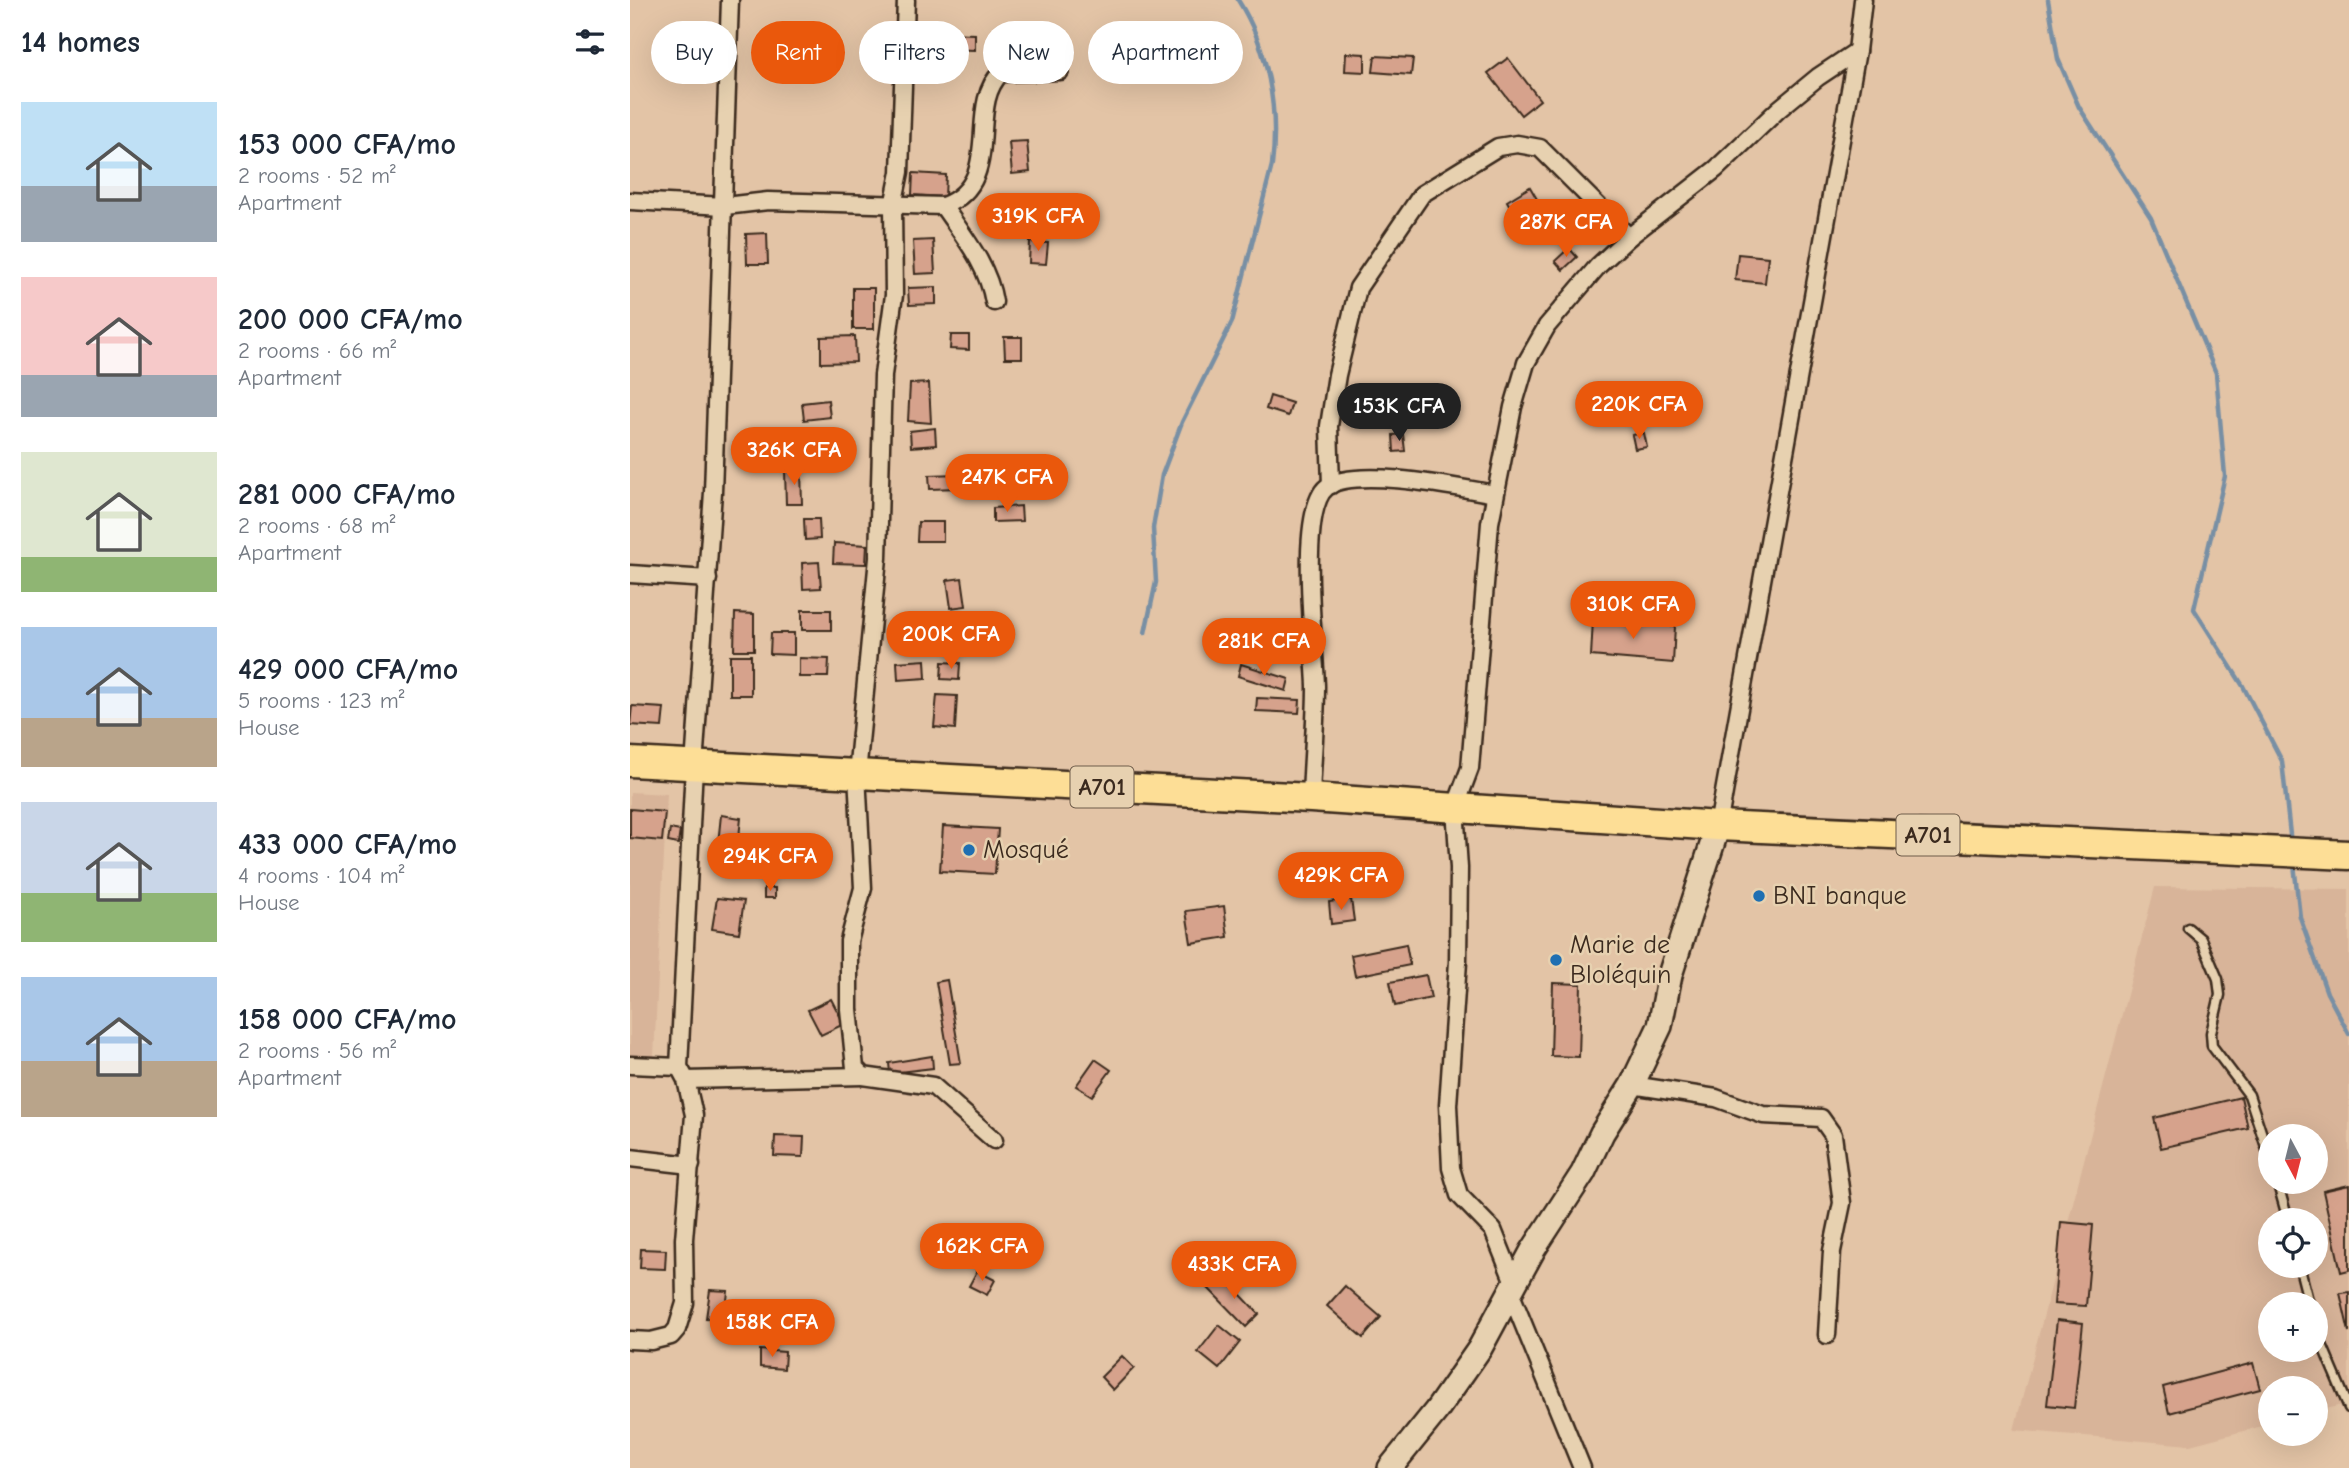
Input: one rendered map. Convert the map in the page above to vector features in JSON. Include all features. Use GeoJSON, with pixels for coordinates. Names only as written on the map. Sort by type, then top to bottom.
{"type":"FeatureCollection","features":[{"type":"Feature","properties":{"kind":"highway","name":"A701"},"geometry":{"type":"LineString","coordinates":[[630,762],[1311,798],[1718,826],[2349,855]]}},
{"type":"Feature","properties":{"kind":"main road"},"geometry":{"type":"LineString","coordinates":[[1390,1468],[1457,1383],[1513,1290],[1533,1250],[1583,1173],[1602,1133],[1632,1085],[1660,1026],[1670,975],[1718,826]]}},
{"type":"Feature","properties":{"kind":"street"},"geometry":{"type":"LineString","coordinates":[[630,1340],[651,1341],[671,1336],[685,1303],[684,1239],[694,1115],[682,1074],[694,766],[708,579],[725,206],[730,0]]}},
{"type":"Feature","properties":{"kind":"street"},"geometry":{"type":"LineString","coordinates":[[863,1076],[855,1068],[849,1009],[849,940],[863,888],[857,774],[878,558],[883,375],[894,295],[893,206],[900,172],[906,0]]}},
{"type":"Feature","properties":{"kind":"street"},"geometry":{"type":"LineString","coordinates":[[1718,826],[1857,51],[1863,0]]}},
{"type":"Feature","properties":{"kind":"street"},"geometry":{"type":"LineString","coordinates":[[1582,1468],[1513,1290],[1493,1230],[1459,1195],[1451,1168],[1448,1105],[1458,962],[1459,868],[1455,808],[1470,768],[1495,494],[1513,407],[1526,363],[1547,326],[1570,295],[1629,237],[1716,169],[1818,77],[1857,51]]}},
{"type":"Feature","properties":{"kind":"street"},"geometry":{"type":"LineString","coordinates":[[630,201],[725,206],[779,201],[943,206],[960,200],[972,184],[984,138],[987,93],[991,84]]}},
{"type":"Feature","properties":{"kind":"street"},"geometry":{"type":"LineString","coordinates":[[1331,485],[1329,426],[1358,288],[1422,194],[1498,147],[1517,144],[1540,148],[1629,237]]}},
{"type":"Feature","properties":{"kind":"street"},"geometry":{"type":"LineString","coordinates":[[943,206],[990,279],[994,302]]}},
{"type":"Feature","properties":{"kind":"street"},"geometry":{"type":"LineString","coordinates":[[1311,798],[1316,689],[1309,583],[1310,542],[1318,498],[1331,485],[1367,478],[1394,479],[1495,494]]}},
{"type":"Feature","properties":{"kind":"street"},"geometry":{"type":"LineString","coordinates":[[630,574],[708,579]]}},
{"type":"Feature","properties":{"kind":"street"},"geometry":{"type":"LineString","coordinates":[[630,1065],[682,1074],[863,1076],[933,1086],[994,1140]]}},
{"type":"Feature","properties":{"kind":"street"},"geometry":{"type":"LineString","coordinates":[[1632,1085],[1716,1098],[1763,1115],[1821,1118],[1827,1122],[1839,1162],[1842,1203],[1832,1251],[1827,1335]]}},
{"type":"Feature","properties":{"kind":"street"},"geometry":{"type":"LineString","coordinates":[[630,1158],[691,1165]]}},
{"type":"Feature","properties":{"kind":"lane"},"geometry":{"type":"LineString","coordinates":[[2188,928],[2201,939],[2218,979],[2220,995],[2211,1033],[2212,1046],[2249,1095],[2259,1124]]}},
{"type":"Feature","properties":{"kind":"lane"},"geometry":{"type":"LineString","coordinates":[[2328,1359],[2349,1408]]}},
{"type":"Feature","properties":{"kind":"shaded area"},"geometry":{"type":"Polygon","coordinates":[[[630,792],[667,794],[654,1056],[630,1055],[630,792]]]}},
{"type":"Feature","properties":{"kind":"shaded area"},"geometry":{"type":"Polygon","coordinates":[[[2155,887],[2349,889],[2349,1403],[2328,1409],[2328,1376],[2258,1376],[2258,1427],[2190,1445],[2014,1430],[2155,887]]]}},
{"type":"Feature","properties":{"kind":"building"},"geometry":{"type":"Polygon","coordinates":[[[969,34],[975,34],[975,50],[969,50],[969,34]]]}},
{"type":"Feature","properties":{"kind":"building"},"geometry":{"type":"Polygon","coordinates":[[[1346,53],[1365,54],[1365,72],[1345,71],[1346,53]]]}},
{"type":"Feature","properties":{"kind":"building"},"geometry":{"type":"Polygon","coordinates":[[[1375,56],[1413,58],[1411,75],[1373,72],[1375,56]]]}},
{"type":"Feature","properties":{"kind":"building"},"geometry":{"type":"Polygon","coordinates":[[[1508,58],[1540,100],[1521,115],[1488,73],[1508,58]]]}},
{"type":"Feature","properties":{"kind":"building"},"geometry":{"type":"Polygon","coordinates":[[[1027,141],[1030,172],[1012,174],[1009,142],[1027,141]]]}},
{"type":"Feature","properties":{"kind":"building"},"geometry":{"type":"Polygon","coordinates":[[[913,173],[946,175],[945,197],[912,195],[913,173]]]}},
{"type":"Feature","properties":{"kind":"building"},"geometry":{"type":"Polygon","coordinates":[[[1530,187],[1541,206],[1517,219],[1507,201],[1530,187]]]}},
{"type":"Feature","properties":{"kind":"building"},"geometry":{"type":"Polygon","coordinates":[[[767,233],[768,264],[747,264],[746,234],[767,233]]]}},
{"type":"Feature","properties":{"kind":"building"},"geometry":{"type":"Polygon","coordinates":[[[933,240],[935,273],[915,274],[913,241],[933,240]]]}},
{"type":"Feature","properties":{"kind":"building"},"geometry":{"type":"Polygon","coordinates":[[[1030,242],[1048,243],[1046,264],[1029,263],[1030,242]]]}},
{"type":"Feature","properties":{"kind":"building"},"geometry":{"type":"Polygon","coordinates":[[[1569,248],[1577,257],[1563,270],[1555,261],[1569,248]]]}},
{"type":"Feature","properties":{"kind":"building"},"geometry":{"type":"Polygon","coordinates":[[[1738,254],[1768,257],[1765,283],[1735,280],[1738,254]]]}},
{"type":"Feature","properties":{"kind":"building"},"geometry":{"type":"Polygon","coordinates":[[[936,287],[936,304],[909,305],[908,288],[936,287]]]}},
{"type":"Feature","properties":{"kind":"building"},"geometry":{"type":"Polygon","coordinates":[[[853,288],[874,288],[874,329],[853,329],[853,288]]]}},
{"type":"Feature","properties":{"kind":"building"},"geometry":{"type":"Polygon","coordinates":[[[951,335],[969,335],[969,350],[950,349],[951,335]]]}},
{"type":"Feature","properties":{"kind":"building"},"geometry":{"type":"Polygon","coordinates":[[[855,336],[856,362],[821,363],[821,337],[855,336]]]}},
{"type":"Feature","properties":{"kind":"building"},"geometry":{"type":"Polygon","coordinates":[[[1004,337],[1022,337],[1022,358],[1005,358],[1004,337]]]}},
{"type":"Feature","properties":{"kind":"building"},"geometry":{"type":"Polygon","coordinates":[[[929,383],[931,423],[908,421],[910,384],[929,383]]]}},
{"type":"Feature","properties":{"kind":"building"},"geometry":{"type":"Polygon","coordinates":[[[1676,387],[1679,411],[1668,412],[1665,389],[1676,387]]]}},
{"type":"Feature","properties":{"kind":"building"},"geometry":{"type":"Polygon","coordinates":[[[1270,396],[1292,403],[1288,416],[1266,409],[1270,396]]]}},
{"type":"Feature","properties":{"kind":"building"},"geometry":{"type":"Polygon","coordinates":[[[828,400],[830,417],[804,420],[802,403],[828,400]]]}},
{"type":"Feature","properties":{"kind":"building"},"geometry":{"type":"Polygon","coordinates":[[[935,428],[936,445],[911,447],[910,431],[935,428]]]}},
{"type":"Feature","properties":{"kind":"building"},"geometry":{"type":"Polygon","coordinates":[[[1644,433],[1647,447],[1635,449],[1632,435],[1644,433]]]}},
{"type":"Feature","properties":{"kind":"building"},"geometry":{"type":"Polygon","coordinates":[[[1403,434],[1405,451],[1394,452],[1393,435],[1403,434]]]}},
{"type":"Feature","properties":{"kind":"building"},"geometry":{"type":"Polygon","coordinates":[[[785,470],[801,470],[802,504],[786,504],[785,470]]]}},
{"type":"Feature","properties":{"kind":"building"},"geometry":{"type":"Polygon","coordinates":[[[958,474],[958,488],[930,489],[929,475],[958,474]]]}},
{"type":"Feature","properties":{"kind":"building"},"geometry":{"type":"Polygon","coordinates":[[[1021,506],[1022,521],[993,522],[993,508],[1021,506]]]}},
{"type":"Feature","properties":{"kind":"building"},"geometry":{"type":"Polygon","coordinates":[[[804,519],[819,519],[820,539],[805,540],[804,519]]]}},
{"type":"Feature","properties":{"kind":"building"},"geometry":{"type":"Polygon","coordinates":[[[918,522],[943,522],[943,541],[917,541],[918,522]]]}},
{"type":"Feature","properties":{"kind":"building"},"geometry":{"type":"Polygon","coordinates":[[[834,543],[867,545],[866,564],[833,563],[834,543]]]}},
{"type":"Feature","properties":{"kind":"building"},"geometry":{"type":"Polygon","coordinates":[[[819,562],[821,588],[803,589],[802,563],[819,562]]]}},
{"type":"Feature","properties":{"kind":"building"},"geometry":{"type":"Polygon","coordinates":[[[962,578],[966,606],[951,608],[947,580],[962,578]]]}},
{"type":"Feature","properties":{"kind":"building"},"geometry":{"type":"Polygon","coordinates":[[[802,610],[831,610],[831,630],[802,630],[802,610]]]}},
{"type":"Feature","properties":{"kind":"building"},"geometry":{"type":"Polygon","coordinates":[[[735,613],[754,614],[754,650],[734,650],[735,613]]]}},
{"type":"Feature","properties":{"kind":"building"},"geometry":{"type":"Polygon","coordinates":[[[1593,620],[1675,626],[1673,663],[1591,656],[1593,620]]]}},
{"type":"Feature","properties":{"kind":"building"},"geometry":{"type":"Polygon","coordinates":[[[771,633],[794,633],[794,655],[770,654],[771,633]]]}},
{"type":"Feature","properties":{"kind":"building"},"geometry":{"type":"Polygon","coordinates":[[[730,655],[751,655],[751,695],[730,695],[730,655]]]}},
{"type":"Feature","properties":{"kind":"building"},"geometry":{"type":"Polygon","coordinates":[[[799,658],[829,659],[828,677],[799,677],[799,658]]]}},
{"type":"Feature","properties":{"kind":"building"},"geometry":{"type":"Polygon","coordinates":[[[925,660],[926,678],[898,680],[897,662],[925,660]]]}},
{"type":"Feature","properties":{"kind":"building"},"geometry":{"type":"Polygon","coordinates":[[[942,662],[960,663],[959,680],[941,679],[942,662]]]}},
{"type":"Feature","properties":{"kind":"building"},"geometry":{"type":"Polygon","coordinates":[[[1241,664],[1289,679],[1286,691],[1238,676],[1241,664]]]}},
{"type":"Feature","properties":{"kind":"building"},"geometry":{"type":"Polygon","coordinates":[[[937,695],[957,696],[955,729],[934,727],[937,695]]]}},
{"type":"Feature","properties":{"kind":"building"},"geometry":{"type":"Polygon","coordinates":[[[1257,698],[1300,700],[1299,713],[1256,711],[1257,698]]]}},
{"type":"Feature","properties":{"kind":"building"},"geometry":{"type":"Polygon","coordinates":[[[632,706],[664,708],[662,727],[630,725],[632,706]]]}},
{"type":"Feature","properties":{"kind":"building"},"geometry":{"type":"Polygon","coordinates":[[[630,809],[665,812],[662,841],[630,838],[630,809]]]}},
{"type":"Feature","properties":{"kind":"building"},"geometry":{"type":"Polygon","coordinates":[[[721,815],[741,818],[738,847],[718,844],[721,815]]]}},
{"type":"Feature","properties":{"kind":"building","name":"Mosqué"},"geometry":{"type":"Polygon","coordinates":[[[943,826],[998,829],[995,874],[940,871],[943,826]]]}},
{"type":"Feature","properties":{"kind":"building"},"geometry":{"type":"Polygon","coordinates":[[[670,829],[680,831],[678,844],[668,842],[670,829]]]}},
{"type":"Feature","properties":{"kind":"building"},"geometry":{"type":"Polygon","coordinates":[[[741,838],[764,838],[764,849],[741,849],[741,838]]]}},
{"type":"Feature","properties":{"kind":"building"},"geometry":{"type":"Polygon","coordinates":[[[764,888],[775,888],[775,898],[764,898],[764,888]]]}},
{"type":"Feature","properties":{"kind":"building"},"geometry":{"type":"Polygon","coordinates":[[[717,898],[744,901],[739,933],[712,929],[717,898]]]}},
{"type":"Feature","properties":{"kind":"building"},"geometry":{"type":"Polygon","coordinates":[[[1351,899],[1354,921],[1331,924],[1329,902],[1351,899]]]}},
{"type":"Feature","properties":{"kind":"building"},"geometry":{"type":"Polygon","coordinates":[[[1224,906],[1228,937],[1191,943],[1186,911],[1224,906]]]}},
{"type":"Feature","properties":{"kind":"building"},"geometry":{"type":"Polygon","coordinates":[[[1406,944],[1410,965],[1355,976],[1351,955],[1406,944]]]}},
{"type":"Feature","properties":{"kind":"building"},"geometry":{"type":"Polygon","coordinates":[[[1426,975],[1431,998],[1395,1006],[1390,982],[1426,975]]]}},
{"type":"Feature","properties":{"kind":"building"},"geometry":{"type":"Polygon","coordinates":[[[947,980],[961,1063],[950,1064],[936,982],[947,980]]]}},
{"type":"Feature","properties":{"kind":"building"},"geometry":{"type":"Polygon","coordinates":[[[1553,983],[1581,984],[1579,1057],[1551,1056],[1553,983]]]}},
{"type":"Feature","properties":{"kind":"building"},"geometry":{"type":"Polygon","coordinates":[[[831,999],[844,1024],[821,1035],[808,1010],[831,999]]]}},
{"type":"Feature","properties":{"kind":"building"},"geometry":{"type":"Polygon","coordinates":[[[932,1056],[933,1068],[890,1073],[889,1063],[932,1056]]]}},
{"type":"Feature","properties":{"kind":"building"},"geometry":{"type":"Polygon","coordinates":[[[1095,1059],[1111,1070],[1092,1096],[1076,1086],[1095,1059]]]}},
{"type":"Feature","properties":{"kind":"building"},"geometry":{"type":"Polygon","coordinates":[[[2241,1097],[2248,1128],[2161,1148],[2154,1118],[2241,1097]]]}},
{"type":"Feature","properties":{"kind":"building"},"geometry":{"type":"Polygon","coordinates":[[[775,1136],[804,1137],[803,1157],[774,1156],[775,1136]]]}},
{"type":"Feature","properties":{"kind":"building"},"geometry":{"type":"Polygon","coordinates":[[[2349,1185],[2349,1270],[2341,1272],[2324,1194],[2328,1194],[2328,1190],[2349,1185]]]}},
{"type":"Feature","properties":{"kind":"building"},"geometry":{"type":"Polygon","coordinates":[[[2061,1222],[2093,1225],[2086,1306],[2054,1304],[2061,1222]]]}},
{"type":"Feature","properties":{"kind":"building"},"geometry":{"type":"Polygon","coordinates":[[[641,1249],[666,1250],[665,1269],[640,1268],[641,1249]]]}},
{"type":"Feature","properties":{"kind":"building"},"geometry":{"type":"Polygon","coordinates":[[[977,1271],[995,1280],[987,1295],[969,1286],[977,1271]]]}},
{"type":"Feature","properties":{"kind":"building"},"geometry":{"type":"Polygon","coordinates":[[[1222,1275],[1259,1314],[1246,1327],[1208,1288],[1222,1275]]]}},
{"type":"Feature","properties":{"kind":"building"},"geometry":{"type":"Polygon","coordinates":[[[1345,1286],[1381,1317],[1363,1338],[1327,1306],[1345,1286]]]}},
{"type":"Feature","properties":{"kind":"building"},"geometry":{"type":"Polygon","coordinates":[[[710,1290],[728,1291],[725,1319],[706,1318],[710,1290]]]}},
{"type":"Feature","properties":{"kind":"building"},"geometry":{"type":"Polygon","coordinates":[[[2349,1292],[2349,1332],[2340,1293],[2349,1292]]]}},
{"type":"Feature","properties":{"kind":"building"},"geometry":{"type":"Polygon","coordinates":[[[2057,1320],[2083,1323],[2074,1408],[2047,1405],[2057,1320]]]}},
{"type":"Feature","properties":{"kind":"building"},"geometry":{"type":"Polygon","coordinates":[[[1219,1325],[1240,1342],[1219,1369],[1198,1352],[1219,1325]]]}},
{"type":"Feature","properties":{"kind":"building"},"geometry":{"type":"Polygon","coordinates":[[[760,1350],[785,1352],[784,1369],[760,1367],[760,1350]]]}},
{"type":"Feature","properties":{"kind":"building"},"geometry":{"type":"Polygon","coordinates":[[[1122,1356],[1134,1368],[1113,1390],[1101,1377],[1122,1356]]]}},
{"type":"Feature","properties":{"kind":"building"},"geometry":{"type":"Polygon","coordinates":[[[2253,1363],[2258,1382],[2258,1390],[2169,1413],[2163,1387],[2253,1363]]]}},
{"type":"Feature","properties":{"kind":"waterway"},"geometry":{"type":"LineString","coordinates":[[1145,633],[1156,582],[1153,528],[1162,475],[1182,422],[1232,322],[1272,165],[1274,122],[1269,79],[1257,38],[1238,0]]}},
{"type":"Feature","properties":{"kind":"waterway"},"geometry":{"type":"LineString","coordinates":[[2048,0],[2058,59],[2079,107],[2151,218],[2216,373],[2225,476],[2194,609],[2243,686],[2282,761],[2291,844]]}},
{"type":"Feature","properties":{"kind":"waterway"},"geometry":{"type":"LineString","coordinates":[[2294,864],[2300,917],[2327,993],[2349,1034]]}},
{"type":"Feature","properties":{"kind":"place","name":"Mosqué"},"geometry":{"type":"Point","coordinates":[969,850]}},
{"type":"Feature","properties":{"kind":"place","name":"BNI banque"},"geometry":{"type":"Point","coordinates":[1759,896]}},
{"type":"Feature","properties":{"kind":"place","name":"Marie de Bloléquin"},"geometry":{"type":"Point","coordinates":[1556,960]}}]}
